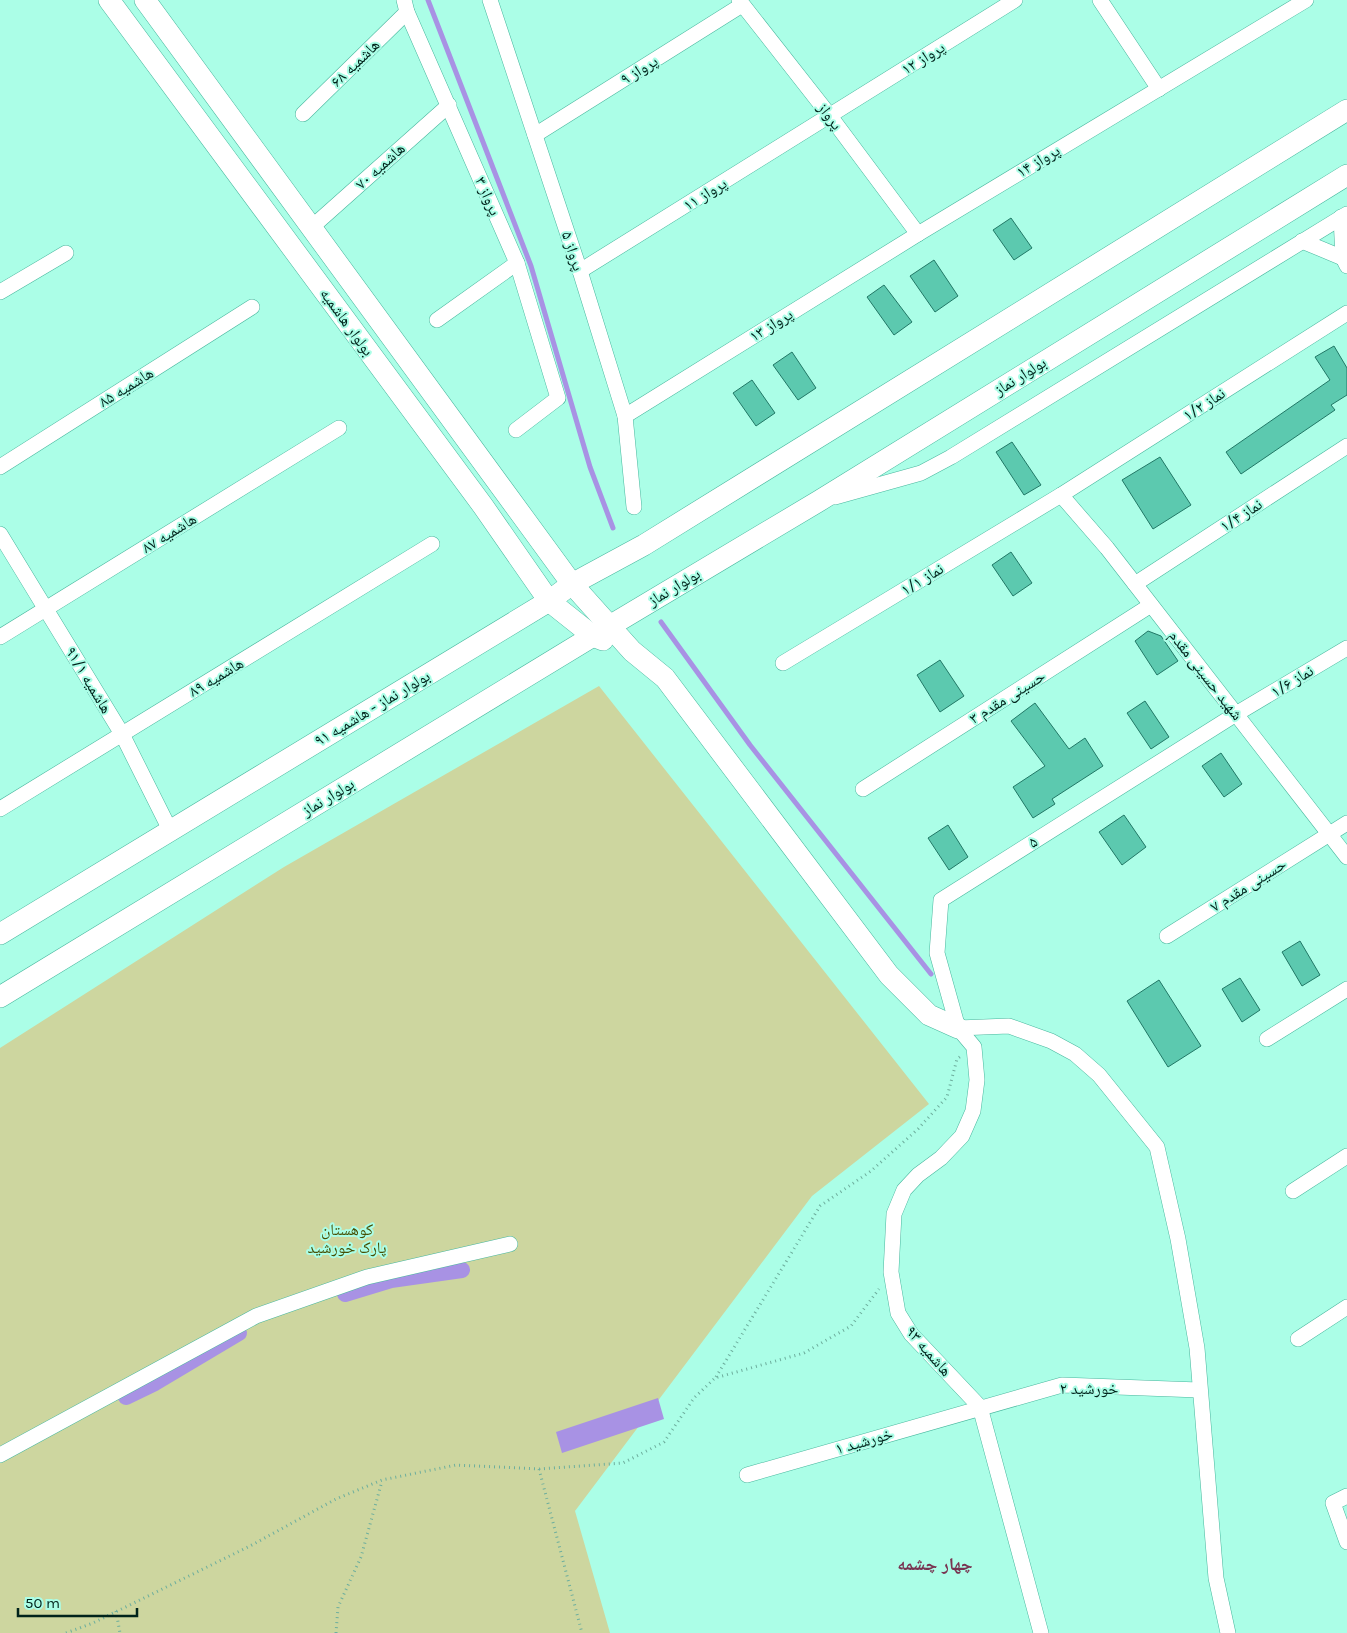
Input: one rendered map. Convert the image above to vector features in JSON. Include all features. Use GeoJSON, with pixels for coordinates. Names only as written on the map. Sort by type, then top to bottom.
{"type":"FeatureCollection","features":[{"type":"Feature","properties":{"kind":"main road","name":"بولوار هاشمیه"},"geometry":{"type":"LineString","coordinates":[[109,0],[483,506],[549,601],[602,630]]}},
{"type":"Feature","properties":{"kind":"main road","name":"بولوار هاشمیه"},"geometry":{"type":"LineString","coordinates":[[145,0],[572,584],[602,630]]}},
{"type":"Feature","properties":{"kind":"main road"},"geometry":{"type":"LineString","coordinates":[[572,584],[644,545],[1347,110]]}},
{"type":"Feature","properties":{"kind":"main road","name":"بولوار نماز"},"geometry":{"type":"LineString","coordinates":[[0,997],[602,630],[819,501],[1347,175]]}},
{"type":"Feature","properties":{"kind":"main road","name":"بولوار نماز - هاشمیه ۹۱"},"geometry":{"type":"LineString","coordinates":[[170,830],[549,601],[572,584]]}},
{"type":"Feature","properties":{"kind":"main road"},"geometry":{"type":"LineString","coordinates":[[602,630],[665,678],[889,975],[929,1014],[958,1028]]}},
{"type":"Feature","properties":{"kind":"main road"},"geometry":{"type":"LineString","coordinates":[[0,934],[170,830]]}},
{"type":"Feature","properties":{"kind":"street","name":"پرواز ۵"},"geometry":{"type":"LineString","coordinates":[[490,0],[580,272],[625,416],[634,507]]}},
{"type":"Feature","properties":{"kind":"street","name":"پرواز ۱۲"},"geometry":{"type":"LineString","coordinates":[[830,116],[1015,0]]}},
{"type":"Feature","properties":{"kind":"street"},"geometry":{"type":"LineString","coordinates":[[1100,0],[1158,88]]}},
{"type":"Feature","properties":{"kind":"street","name":"پرواز ۱۴"},"geometry":{"type":"LineString","coordinates":[[918,234],[1306,0]]}},
{"type":"Feature","properties":{"kind":"street","name":"پرواز ۹"},"geometry":{"type":"LineString","coordinates":[[535,135],[741,2]]}},
{"type":"Feature","properties":{"kind":"street","name":"پرواز"},"geometry":{"type":"LineString","coordinates":[[741,2],[830,116],[918,234]]}},
{"type":"Feature","properties":{"kind":"street","name":"پرواز ۳"},"geometry":{"type":"LineString","coordinates":[[405,6],[517,263],[558,398],[516,430]]}},
{"type":"Feature","properties":{"kind":"street","name":"هاشمیه ۶۸"},"geometry":{"type":"LineString","coordinates":[[303,114],[405,6]]}},
{"type":"Feature","properties":{"kind":"street","name":"هاشمیه ۷۰"},"geometry":{"type":"LineString","coordinates":[[312,227],[449,105]]}},
{"type":"Feature","properties":{"kind":"street","name":"پرواز ۱۱"},"geometry":{"type":"LineString","coordinates":[[580,272],[830,116]]}},
{"type":"Feature","properties":{"kind":"street"},"geometry":{"type":"LineString","coordinates":[[819,501],[921,473],[951,457],[1344,215]]}},
{"type":"Feature","properties":{"kind":"street"},"geometry":{"type":"LineString","coordinates":[[1302,241],[1345,262],[1344,215]]}},
{"type":"Feature","properties":{"kind":"street","name":"پرواز ۱۳"},"geometry":{"type":"LineString","coordinates":[[625,416],[918,234]]}},
{"type":"Feature","properties":{"kind":"street"},"geometry":{"type":"LineString","coordinates":[[0,292],[66,253]]}},
{"type":"Feature","properties":{"kind":"street"},"geometry":{"type":"LineString","coordinates":[[437,320],[517,263]]}},
{"type":"Feature","properties":{"kind":"street","name":"هاشمیه ۸۵"},"geometry":{"type":"LineString","coordinates":[[0,467],[252,307]]}},
{"type":"Feature","properties":{"kind":"street","name":"نماز ۱/۲"},"geometry":{"type":"LineString","coordinates":[[1061,495],[1347,312]]}},
{"type":"Feature","properties":{"kind":"street","name":"هاشمیه ۸۷"},"geometry":{"type":"LineString","coordinates":[[0,637],[339,428]]}},
{"type":"Feature","properties":{"kind":"street","name":"نماز ۱/۴"},"geometry":{"type":"LineString","coordinates":[[1135,584],[1347,446]]}},
{"type":"Feature","properties":{"kind":"street","name":"شهید حسینی مقدم"},"geometry":{"type":"LineString","coordinates":[[1061,495],[1152,605],[1347,857]]}},
{"type":"Feature","properties":{"kind":"street","name":"نماز ۱/۱"},"geometry":{"type":"LineString","coordinates":[[783,663],[1061,495]]}},
{"type":"Feature","properties":{"kind":"street","name":"هاشمیه ۹۱/۱"},"geometry":{"type":"LineString","coordinates":[[0,534],[122,734],[170,830]]}},
{"type":"Feature","properties":{"kind":"street","name":"هاشمیه ۸۹"},"geometry":{"type":"LineString","coordinates":[[0,809],[432,544]]}},
{"type":"Feature","properties":{"kind":"street","name":"حسینی مقدم ۳"},"geometry":{"type":"LineString","coordinates":[[863,789],[1152,605]]}},
{"type":"Feature","properties":{"kind":"street","name":"نماز ۱/۶"},"geometry":{"type":"LineString","coordinates":[[1236,714],[1347,648]]}},
{"type":"Feature","properties":{"kind":"street","name":"۵"},"geometry":{"type":"LineString","coordinates":[[958,1028],[937,953],[941,900],[1236,714]]}},
{"type":"Feature","properties":{"kind":"street","name":"حسینی مقدم ۷"},"geometry":{"type":"LineString","coordinates":[[1166,936],[1347,823]]}},
{"type":"Feature","properties":{"kind":"street"},"geometry":{"type":"LineString","coordinates":[[1267,1040],[1347,989]]}},
{"type":"Feature","properties":{"kind":"street"},"geometry":{"type":"LineString","coordinates":[[958,1028],[1008,1026],[1051,1041],[1075,1054],[1099,1075],[1156,1147],[1178,1239],[1197,1348],[1216,1578],[1228,1633]]}},
{"type":"Feature","properties":{"kind":"street"},"geometry":{"type":"LineString","coordinates":[[958,1028],[974,1047]]}},
{"type":"Feature","properties":{"kind":"street","name":"هاشمیه ۹۳"},"geometry":{"type":"LineString","coordinates":[[974,1047],[977,1080],[972,1111],[962,1136],[941,1158],[918,1175],[904,1190],[894,1214],[891,1272],[898,1313],[911,1334],[980,1407],[1041,1633]]}},
{"type":"Feature","properties":{"kind":"street"},"geometry":{"type":"LineString","coordinates":[[1293,1191],[1347,1156]]}},
{"type":"Feature","properties":{"kind":"street"},"geometry":{"type":"LineString","coordinates":[[0,1454],[256,1316],[304,1297],[367,1276],[510,1244]]}},
{"type":"Feature","properties":{"kind":"street"},"geometry":{"type":"LineString","coordinates":[[1298,1339],[1347,1307]]}},
{"type":"Feature","properties":{"kind":"street","name":"خورشید ۲"},"geometry":{"type":"LineString","coordinates":[[980,1407],[1062,1385],[1199,1390]]}},
{"type":"Feature","properties":{"kind":"street","name":"خورشید ۱"},"geometry":{"type":"LineString","coordinates":[[747,1475],[980,1407]]}},
{"type":"Feature","properties":{"kind":"street"},"geometry":{"type":"LineString","coordinates":[[1347,1496],[1333,1503],[1347,1542]]}},
{"type":"Feature","properties":{"kind":"path"},"geometry":{"type":"LineString","coordinates":[[66,1633],[250,1546],[336,1499],[382,1480],[456,1465],[539,1469],[623,1463],[664,1442],[694,1398],[715,1378],[820,1206],[871,1171],[918,1129],[947,1097],[957,1058],[974,1047]]}},
{"type":"Feature","properties":{"kind":"path"},"geometry":{"type":"LineString","coordinates":[[715,1378],[804,1353],[851,1326],[891,1272]]}},
{"type":"Feature","properties":{"kind":"path"},"geometry":{"type":"LineString","coordinates":[[539,1469],[582,1633]]}},
{"type":"Feature","properties":{"kind":"path"},"geometry":{"type":"LineString","coordinates":[[336,1633],[338,1607],[361,1557],[382,1480]]}},
{"type":"Feature","properties":{"kind":"path"},"geometry":{"type":"LineString","coordinates":[[116,1611],[120,1633]]}},
{"type":"Feature","properties":{"kind":"green space","name":"کوهستان پارک خورشید"},"geometry":{"type":"Polygon","coordinates":[[[599,686],[929,1104],[812,1196],[575,1511],[610,1633],[0,1633],[0,1048],[284,867],[599,686]]]}},
{"type":"Feature","properties":{"kind":"shaded area"},"geometry":{"type":"Polygon","coordinates":[[[658,1398],[664,1419],[562,1453],[556,1432],[658,1398]]]}},
{"type":"Feature","properties":{"kind":"building"},"geometry":{"type":"Polygon","coordinates":[[[1011,218],[1032,248],[1014,260],[993,230],[1011,218]]]}},
{"type":"Feature","properties":{"kind":"building"},"geometry":{"type":"Polygon","coordinates":[[[934,260],[958,296],[935,312],[910,276],[934,260]]]}},
{"type":"Feature","properties":{"kind":"building"},"geometry":{"type":"Polygon","coordinates":[[[884,285],[912,322],[894,335],[867,297],[884,285]]]}},
{"type":"Feature","properties":{"kind":"building"},"geometry":{"type":"Polygon","coordinates":[[[1334,346],[1347,368],[1347,395],[1331,405],[1335,410],[1241,474],[1226,452],[1330,380],[1315,357],[1334,346]]]}},
{"type":"Feature","properties":{"kind":"building"},"geometry":{"type":"Polygon","coordinates":[[[792,352],[816,388],[798,400],[773,365],[792,352]]]}},
{"type":"Feature","properties":{"kind":"building"},"geometry":{"type":"Polygon","coordinates":[[[752,380],[775,413],[756,426],[733,393],[752,380]]]}},
{"type":"Feature","properties":{"kind":"building"},"geometry":{"type":"Polygon","coordinates":[[[1012,442],[1041,485],[1024,495],[996,452],[1012,442]]]}},
{"type":"Feature","properties":{"kind":"building"},"geometry":{"type":"Polygon","coordinates":[[[1160,457],[1191,505],[1153,529],[1122,480],[1160,457]]]}},
{"type":"Feature","properties":{"kind":"building"},"geometry":{"type":"Polygon","coordinates":[[[1011,552],[1032,583],[1013,596],[992,565],[1011,552]]]}},
{"type":"Feature","properties":{"kind":"building"},"geometry":{"type":"Polygon","coordinates":[[[1148,631],[1161,636],[1178,661],[1157,675],[1135,641],[1148,631]]]}},
{"type":"Feature","properties":{"kind":"building"},"geometry":{"type":"Polygon","coordinates":[[[940,660],[964,696],[940,712],[917,675],[940,660]]]}},
{"type":"Feature","properties":{"kind":"building"},"geometry":{"type":"Polygon","coordinates":[[[1145,701],[1169,737],[1151,749],[1127,713],[1145,701]]]}},
{"type":"Feature","properties":{"kind":"building"},"geometry":{"type":"Polygon","coordinates":[[[1035,703],[1069,749],[1085,738],[1103,766],[1052,799],[1055,804],[1033,818],[1013,787],[1045,766],[1011,721],[1035,703]]]}},
{"type":"Feature","properties":{"kind":"building"},"geometry":{"type":"Polygon","coordinates":[[[1221,753],[1242,784],[1224,797],[1202,766],[1221,753]]]}},
{"type":"Feature","properties":{"kind":"building"},"geometry":{"type":"Polygon","coordinates":[[[1124,815],[1146,847],[1122,865],[1099,832],[1124,815]]]}},
{"type":"Feature","properties":{"kind":"building"},"geometry":{"type":"Polygon","coordinates":[[[948,825],[968,857],[949,870],[928,838],[948,825]]]}},
{"type":"Feature","properties":{"kind":"building"},"geometry":{"type":"Polygon","coordinates":[[[1300,941],[1320,975],[1302,986],[1282,952],[1300,941]]]}},
{"type":"Feature","properties":{"kind":"building"},"geometry":{"type":"Polygon","coordinates":[[[1240,978],[1260,1010],[1242,1022],[1222,989],[1240,978]]]}},
{"type":"Feature","properties":{"kind":"building"},"geometry":{"type":"Polygon","coordinates":[[[1159,980],[1201,1046],[1168,1067],[1127,1001],[1159,980]]]}},
{"type":"Feature","properties":{"kind":"waterway"},"geometry":{"type":"LineString","coordinates":[[428,0],[531,266],[590,467],[613,528]]}},
{"type":"Feature","properties":{"kind":"waterway"},"geometry":{"type":"LineString","coordinates":[[661,622],[750,745],[931,974]]}},
{"type":"Feature","properties":{"kind":"waterway"},"geometry":{"type":"LineString","coordinates":[[345,1294],[391,1280],[462,1270]]}},
{"type":"Feature","properties":{"kind":"waterway"},"geometry":{"type":"LineString","coordinates":[[126,1397],[155,1383],[239,1333]]}},
{"type":"Feature","properties":{"kind":"district","name":"چهار چشمه"},"geometry":{"type":"Point","coordinates":[935,1564]}}]}
